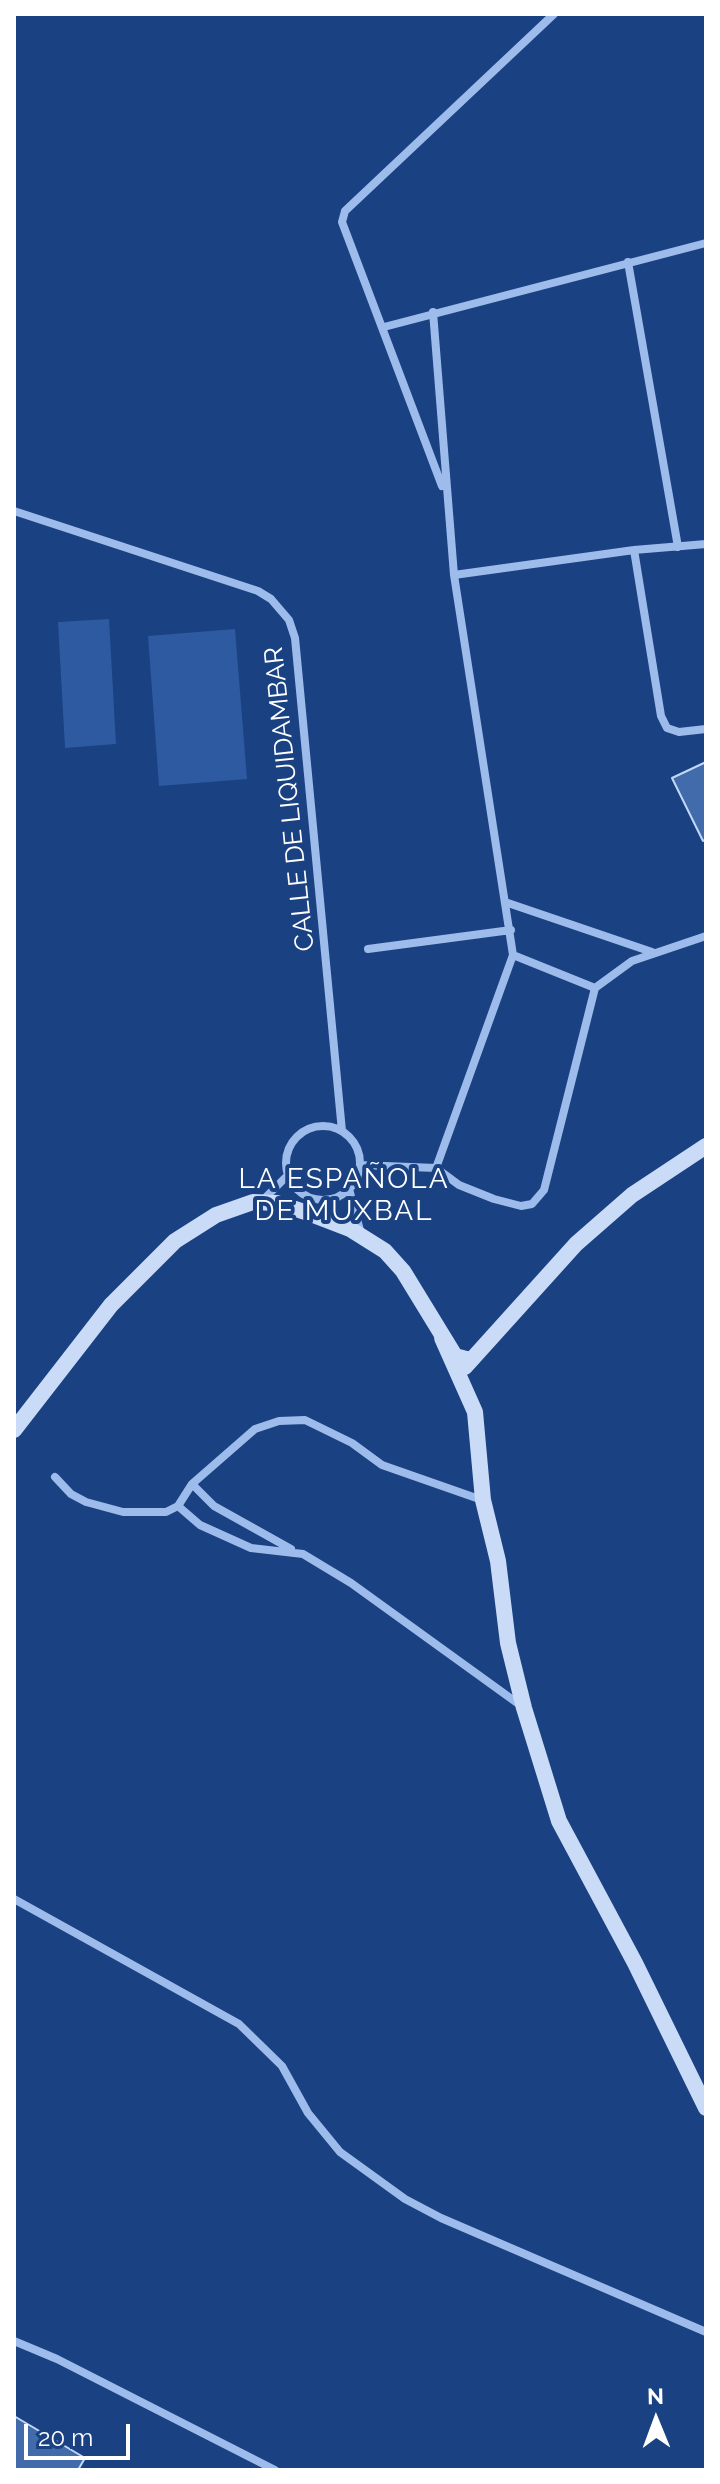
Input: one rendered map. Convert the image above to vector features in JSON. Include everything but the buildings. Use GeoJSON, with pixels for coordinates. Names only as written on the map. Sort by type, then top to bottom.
{"type":"FeatureCollection","features":[{"type":"Feature","properties":{"kind":"street"},"geometry":{"type":"LineString","coordinates":[[445,495],[342,222],[345,211],[554,14]]}},
{"type":"Feature","properties":{"kind":"street"},"geometry":{"type":"LineString","coordinates":[[384,327],[706,243]]}},
{"type":"Feature","properties":{"kind":"street"},"geometry":{"type":"LineString","coordinates":[[628,262],[678,547]]}},
{"type":"Feature","properties":{"kind":"street"},"geometry":{"type":"LineString","coordinates":[[433,312],[445,495],[454,575],[513,955],[436,1168]]}},
{"type":"Feature","properties":{"kind":"street","name":"CALLE DE LIQUIDAMBAR"},"geometry":{"type":"LineString","coordinates":[[14,511],[258,591],[289,620],[295,638],[342,1131]]}},
{"type":"Feature","properties":{"kind":"street"},"geometry":{"type":"LineString","coordinates":[[454,575],[634,550],[706,544]]}},
{"type":"Feature","properties":{"kind":"street"},"geometry":{"type":"LineString","coordinates":[[634,550],[661,716],[667,728],[679,732],[706,729]]}},
{"type":"Feature","properties":{"kind":"street"},"geometry":{"type":"LineString","coordinates":[[505,902],[653,952]]}},
{"type":"Feature","properties":{"kind":"street"},"geometry":{"type":"LineString","coordinates":[[368,949],[511,930]]}},
{"type":"Feature","properties":{"kind":"street"},"geometry":{"type":"LineString","coordinates":[[360,1165],[436,1168],[459,1185],[521,1206],[539,1198],[544,1190],[595,988],[632,961],[706,936]]}},
{"type":"Feature","properties":{"kind":"street"},"geometry":{"type":"LineString","coordinates":[[513,955],[595,988]]}},
{"type":"Feature","properties":{"kind":"street"},"geometry":{"type":"LineString","coordinates":[[324,1125],[342,1131],[355,1144],[360,1165],[358,1176],[349,1189],[332,1199],[319,1200],[303,1195],[287,1176],[286,1151],[301,1131],[324,1125]]}},
{"type":"Feature","properties":{"kind":"street"},"geometry":{"type":"LineString","coordinates":[[466,1388],[463,1374],[470,1360],[576,1244],[632,1195],[706,1146]]}},
{"type":"Feature","properties":{"kind":"street"},"geometry":{"type":"LineString","coordinates":[[262,1202],[287,1176]]}},
{"type":"Feature","properties":{"kind":"street"},"geometry":{"type":"LineString","coordinates":[[349,1189],[361,1235]]}},
{"type":"Feature","properties":{"kind":"street"},"geometry":{"type":"LineString","coordinates":[[14,1430],[111,1305],[175,1241],[216,1215],[262,1202],[311,1214],[361,1235],[385,1251],[403,1271],[442,1338],[475,1412],[483,1500],[524,1708],[559,1821],[635,1963],[706,2108]]}},
{"type":"Feature","properties":{"kind":"street"},"geometry":{"type":"LineString","coordinates":[[442,1338],[455,1356],[470,1360]]}},
{"type":"Feature","properties":{"kind":"street"},"geometry":{"type":"LineString","coordinates":[[55,1477],[71,1494],[86,1502],[123,1512],[147,1514],[178,1506],[192,1484],[255,1429],[279,1421],[305,1420],[352,1443],[382,1465],[483,1500]]}},
{"type":"Feature","properties":{"kind":"street"},"geometry":{"type":"LineString","coordinates":[[192,1484],[214,1506],[351,1583],[524,1708]]}},
{"type":"Feature","properties":{"kind":"street"},"geometry":{"type":"LineString","coordinates":[[178,1506],[200,1525],[251,1548],[292,1550]]}},
{"type":"Feature","properties":{"kind":"street"},"geometry":{"type":"LineString","coordinates":[[14,1899],[239,2024],[282,2066],[308,2113],[340,2152],[405,2199],[441,2218],[706,2332]]}},
{"type":"Feature","properties":{"kind":"street"},"geometry":{"type":"LineString","coordinates":[[14,2341],[57,2359],[275,2470]]}},
{"type":"Feature","properties":{"kind":"shaded area"},"geometry":{"type":"Polygon","coordinates":[[[109,619],[116,744],[65,748],[58,622],[109,619]]]}},
{"type":"Feature","properties":{"kind":"shaded area"},"geometry":{"type":"Polygon","coordinates":[[[235,629],[247,779],[159,786],[148,636],[235,629]]]}},
{"type":"Feature","properties":{"kind":"district","name":"LA ESPAÑOLA DE MUXBAL"},"geometry":{"type":"Point","coordinates":[344,1196]}}]}
